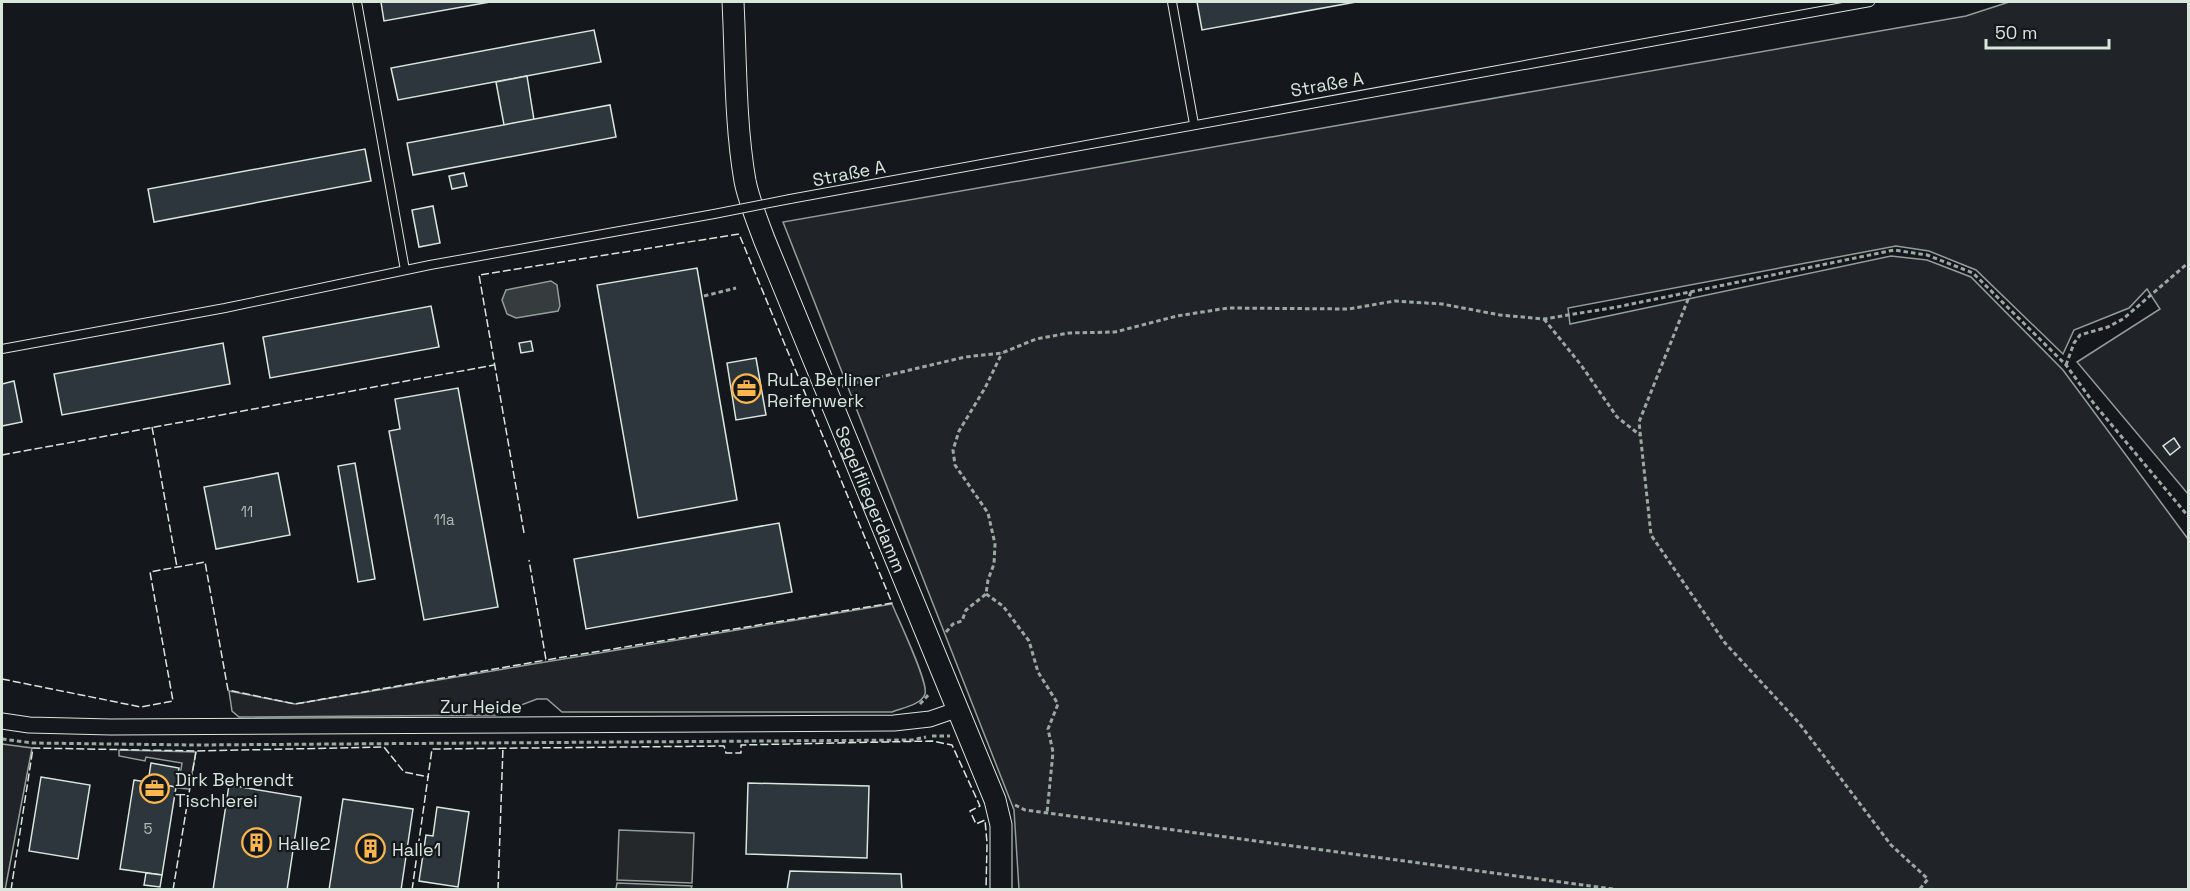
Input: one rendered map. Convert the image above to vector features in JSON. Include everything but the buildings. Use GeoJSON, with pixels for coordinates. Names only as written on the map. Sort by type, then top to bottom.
{"type":"FeatureCollection","features":[{"type":"Feature","properties":{"kind":"street","name":"Segelfliegerdamm"},"geometry":{"type":"LineString","coordinates":[[733,2],[740,126],[747,189],[764,239],[995,800],[1001,825],[1001,890]]}},
{"type":"Feature","properties":{"kind":"street","name":"Zur Heide"},"geometry":{"type":"LineString","coordinates":[[2,721],[29,725],[111,728],[894,723],[930,719],[959,709]]}},
{"type":"Feature","properties":{"kind":"lane"},"geometry":{"type":"LineString","coordinates":[[357,2],[405,270]]}},
{"type":"Feature","properties":{"kind":"lane"},"geometry":{"type":"LineString","coordinates":[[1172,2],[1194,124]]}},
{"type":"Feature","properties":{"kind":"lane","name":"Straße A"},"geometry":{"type":"LineString","coordinates":[[2,349],[225,308],[405,270],[1870,2]]}},
{"type":"Feature","properties":{"kind":"path"},"geometry":{"type":"LineString","coordinates":[[826,390],[965,357],[1002,352],[1036,339],[1069,333],[1115,332],[1177,316],[1228,308],[1348,309],[1395,301],[1442,304],[1500,315],[1544,319],[1617,307],[1894,250],[1927,255],[1973,273],[2066,365],[2095,405],[2188,516]]}},
{"type":"Feature","properties":{"kind":"path"},"geometry":{"type":"LineString","coordinates":[[2066,365],[2074,343],[2080,335],[2124,320],[2188,263]]}},
{"type":"Feature","properties":{"kind":"path"},"geometry":{"type":"LineString","coordinates":[[704,296],[736,288]]}},
{"type":"Feature","properties":{"kind":"path"},"geometry":{"type":"LineString","coordinates":[[1691,292],[1639,422],[1651,535],[1725,643],[1799,723],[1892,845],[1928,879],[1919,890]]}},
{"type":"Feature","properties":{"kind":"path"},"geometry":{"type":"LineString","coordinates":[[1544,319],[1581,365],[1617,417],[1640,435]]}},
{"type":"Feature","properties":{"kind":"path"},"geometry":{"type":"LineString","coordinates":[[933,647],[953,624],[962,621],[966,610],[973,603],[986,594],[988,579],[994,564],[995,544],[988,513],[955,465],[953,450],[959,431],[986,388],[1002,352]]}},
{"type":"Feature","properties":{"kind":"path"},"geometry":{"type":"LineString","coordinates":[[769,403],[781,400]]}},
{"type":"Feature","properties":{"kind":"path"},"geometry":{"type":"LineString","coordinates":[[986,594],[1004,606],[1029,641],[1038,672],[1058,705],[1048,729],[1053,752],[1047,813]]}},
{"type":"Feature","properties":{"kind":"path"},"geometry":{"type":"LineString","coordinates":[[2,739],[33,743],[206,745],[912,740],[947,735],[953,737]]}},
{"type":"Feature","properties":{"kind":"path"},"geometry":{"type":"LineString","coordinates":[[1011,800],[1017,807],[1025,810],[1620,890]]}},
{"type":"Feature","properties":{"kind":"shaded area"},"geometry":{"type":"Polygon","coordinates":[[[2009,2],[2188,2],[2188,494],[2077,362],[2160,309],[2147,289],[2129,308],[2074,330],[2063,354],[1976,270],[1929,251],[1896,246],[1568,308],[1570,324],[1891,256],[1927,260],[1971,277],[2063,370],[2188,539],[2188,889],[1019,889],[1014,810],[783,222],[1966,16],[2009,2]]]}},
{"type":"Feature","properties":{"kind":"shaded area"},"geometry":{"type":"Polygon","coordinates":[[[551,281],[557,285],[560,306],[558,311],[516,318],[507,314],[502,300],[506,290],[551,281]]]}},
{"type":"Feature","properties":{"kind":"shaded area"},"geometry":{"type":"Polygon","coordinates":[[[892,604],[918,665],[925,694],[920,701],[892,712],[562,712],[547,699],[537,699],[495,715],[239,717],[232,711],[229,691],[295,704],[892,604]]]}},
{"type":"Feature","properties":{"kind":"shaded area"},"geometry":{"type":"Polygon","coordinates":[[[2,744],[32,748],[5,890],[2,889],[2,744]]]}},
{"type":"Feature","properties":{"kind":"shaded area"},"geometry":{"type":"Polygon","coordinates":[[[119,750],[196,752],[189,789],[178,788],[182,763],[146,757],[145,761],[119,756],[119,750]]]}},
{"type":"Feature","properties":{"kind":"shaded area"},"geometry":{"type":"Polygon","coordinates":[[[619,830],[694,833],[692,883],[617,880],[619,830]]]}},
{"type":"Feature","properties":{"kind":"shaded area"},"geometry":{"type":"Polygon","coordinates":[[[617,883],[692,886],[691,889],[616,889],[617,883]]]}},
{"type":"Feature","properties":{"kind":"fence"},"geometry":{"type":"LineString","coordinates":[[524,533],[479,275],[739,234],[892,603],[546,660],[529,560]]}},
{"type":"Feature","properties":{"kind":"fence"},"geometry":{"type":"LineString","coordinates":[[2,455],[494,365]]}},
{"type":"Feature","properties":{"kind":"fence"},"geometry":{"type":"LineString","coordinates":[[152,427],[177,567]]}},
{"type":"Feature","properties":{"kind":"fence"},"geometry":{"type":"LineString","coordinates":[[2,679],[141,707],[173,701],[150,572],[205,562],[228,690],[295,704],[546,660]]}},
{"type":"Feature","properties":{"kind":"fence"},"geometry":{"type":"LineString","coordinates":[[412,890],[432,749],[724,746],[726,753],[741,753],[741,745],[932,741],[952,745],[980,806],[970,811],[976,824],[985,820],[986,890]]}},
{"type":"Feature","properties":{"kind":"fence"},"geometry":{"type":"LineString","coordinates":[[11,890],[33,748],[196,751],[384,747],[404,772],[429,777]]}},
{"type":"Feature","properties":{"kind":"fence"},"geometry":{"type":"LineString","coordinates":[[498,890],[503,747]]}},
{"type":"Feature","properties":{"kind":"fence"},"geometry":{"type":"LineString","coordinates":[[173,890],[196,751]]}},
{"type":"Feature","properties":{"kind":"place","name":"RuLa Berliner Reifenwerk"},"geometry":{"type":"Point","coordinates":[746,389]}},
{"type":"Feature","properties":{"kind":"place","name":"Dirk Behrendt Tischlerei"},"geometry":{"type":"Point","coordinates":[154,789]}},
{"type":"Feature","properties":{"kind":"place","name":"Halle2"},"geometry":{"type":"Point","coordinates":[257,843]}},
{"type":"Feature","properties":{"kind":"place","name":"Halle1"},"geometry":{"type":"Point","coordinates":[371,849]}}]}
